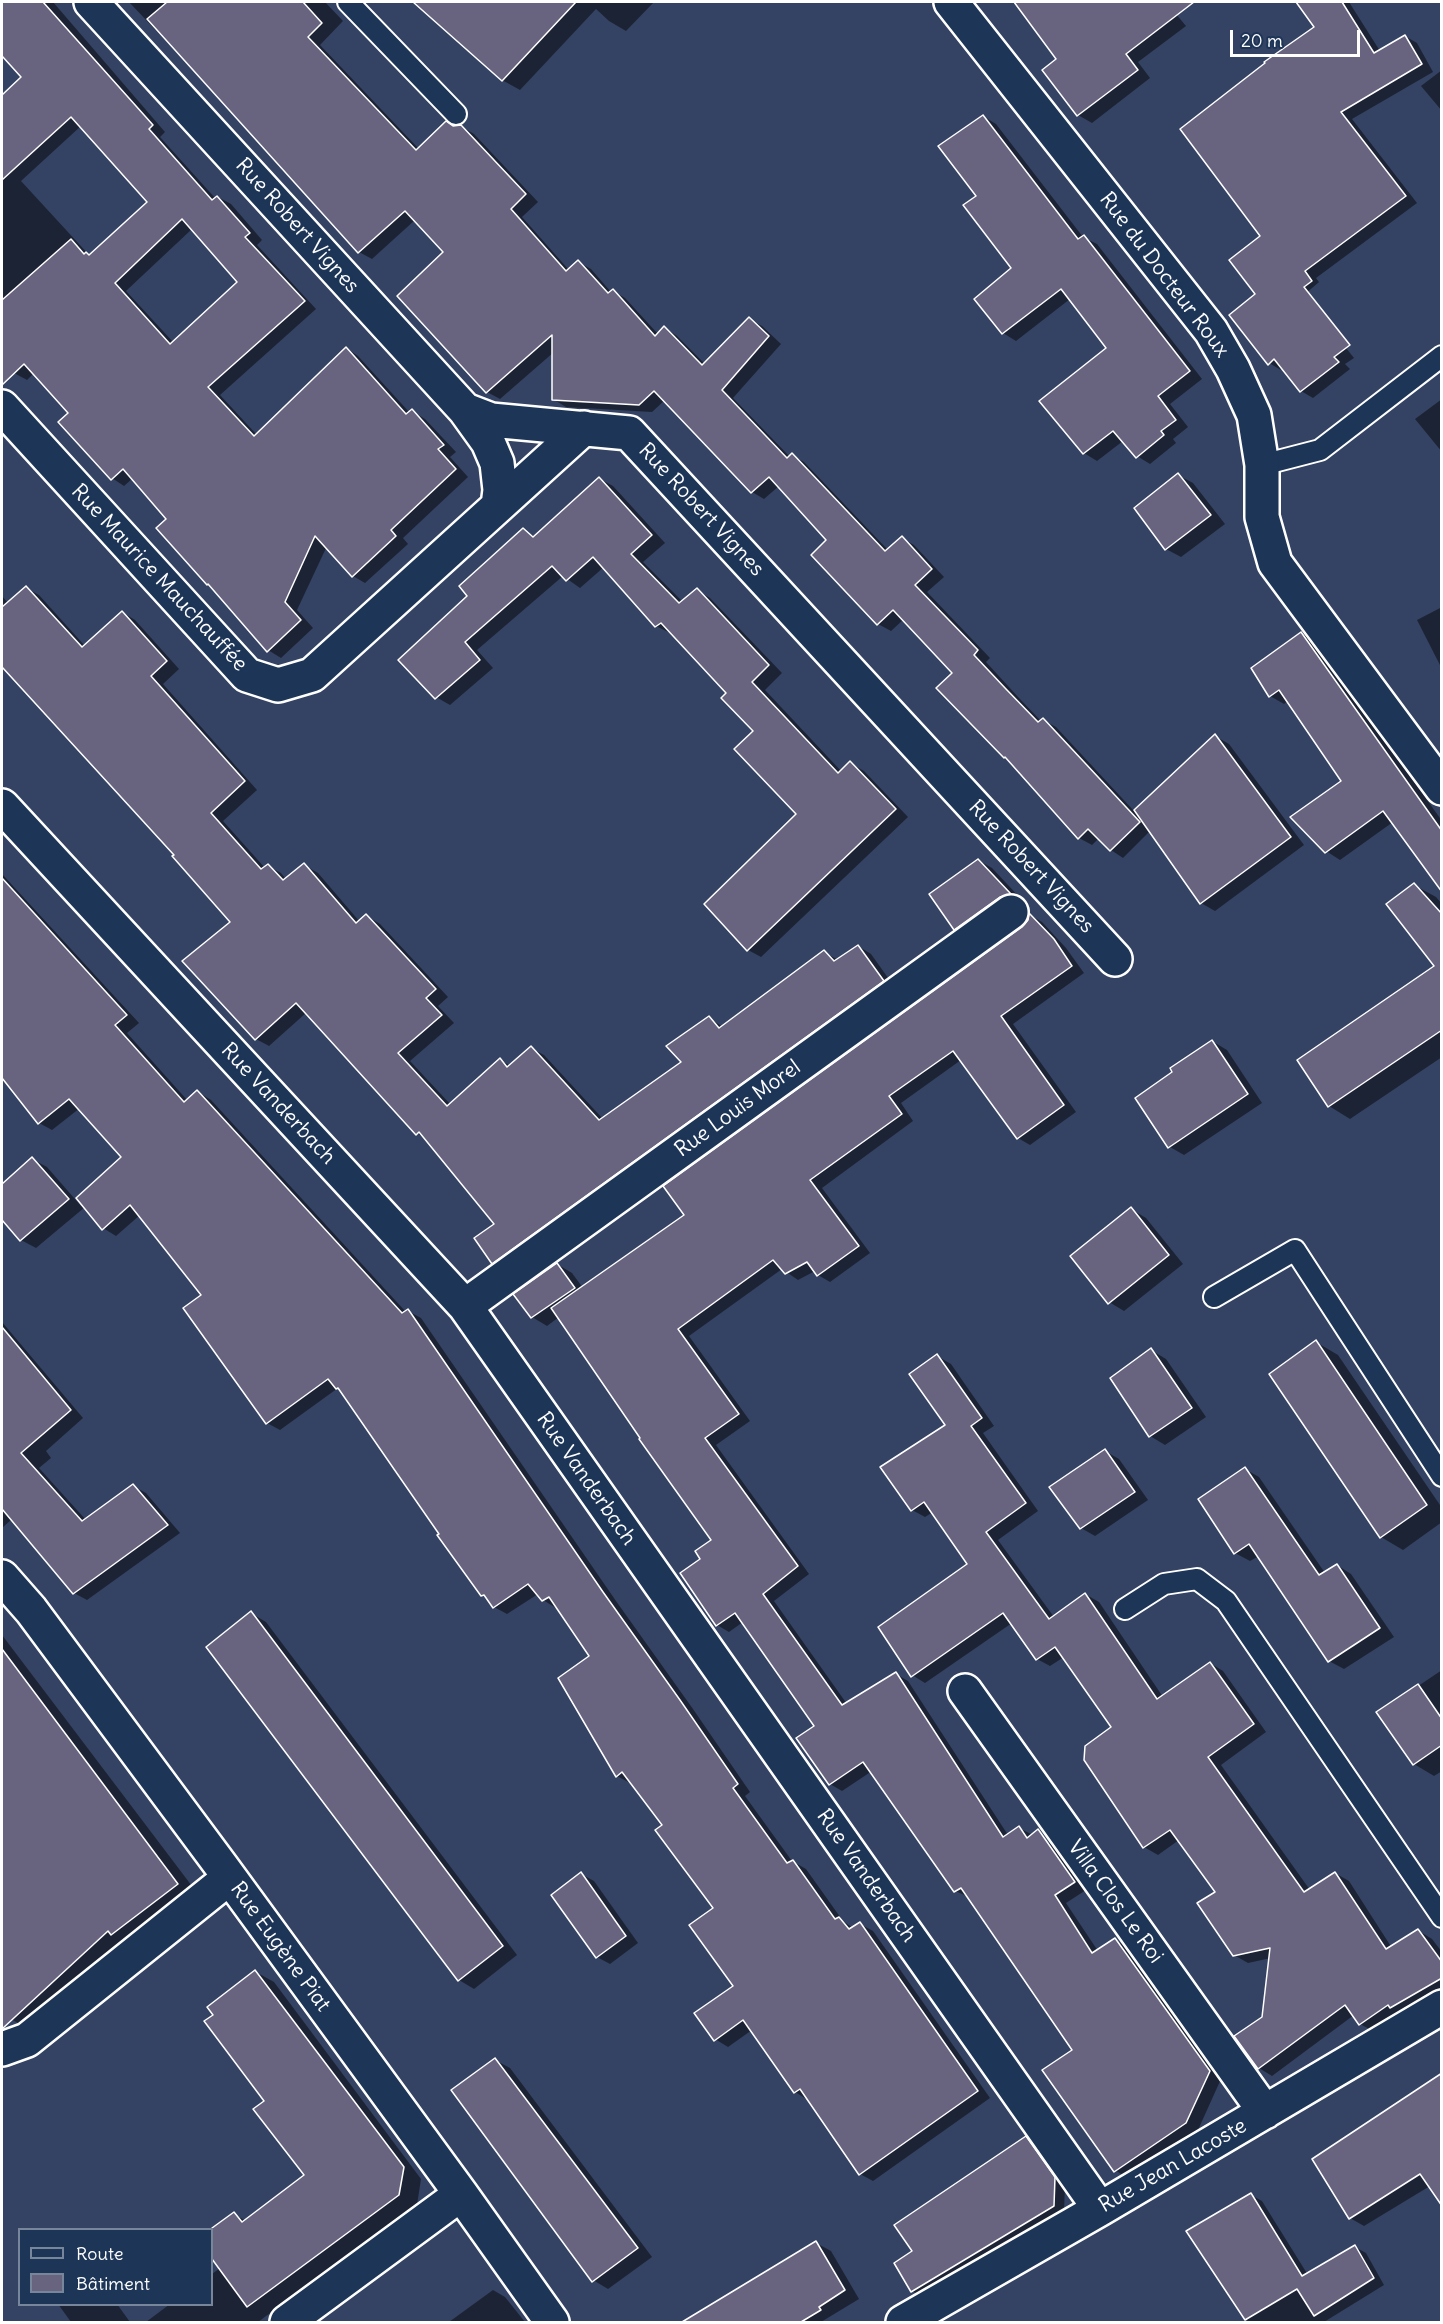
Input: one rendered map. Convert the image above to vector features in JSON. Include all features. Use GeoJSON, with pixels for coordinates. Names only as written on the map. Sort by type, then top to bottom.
{"type":"FeatureCollection","features":[{"type":"Feature","properties":{"kind":"street","name":"Rue Robert Vignes"},"geometry":{"type":"LineString","coordinates":[[92,2],[465,410],[491,420],[629,433],[1115,958]]}},
{"type":"Feature","properties":{"kind":"street","name":"Rue du Docteur Roux"},"geometry":{"type":"LineString","coordinates":[[951,2],[1211,331],[1233,369],[1254,415],[1262,465],[1262,517],[1275,563],[1442,788]]}},
{"type":"Feature","properties":{"kind":"street","name":"Rue Maurice Mauchauffée"},"geometry":{"type":"LineString","coordinates":[[2,407],[248,675],[278,685],[312,675],[584,428]]}},
{"type":"Feature","properties":{"kind":"street"},"geometry":{"type":"LineString","coordinates":[[465,410],[488,442],[497,464],[500,490],[498,506]]}},
{"type":"Feature","properties":{"kind":"street","name":"Rue Vanderbach"},"geometry":{"type":"LineString","coordinates":[[2,806],[465,1306],[1100,2209]]}},
{"type":"Feature","properties":{"kind":"street","name":"Rue Louis Morel"},"geometry":{"type":"LineString","coordinates":[[465,1306],[1011,912]]}},
{"type":"Feature","properties":{"kind":"street","name":"Rue Eugène Piat"},"geometry":{"type":"LineString","coordinates":[[2,1577],[31,1610],[230,1878],[552,2322]]}},
{"type":"Feature","properties":{"kind":"street","name":"Villa Clos Le Roi"},"geometry":{"type":"LineString","coordinates":[[965,1691],[1265,2112]]}},
{"type":"Feature","properties":{"kind":"street"},"geometry":{"type":"LineString","coordinates":[[2,2049],[27,2040],[230,1878]]}},
{"type":"Feature","properties":{"kind":"street","name":"Rue Jean Lacoste"},"geometry":{"type":"LineString","coordinates":[[903,2322],[1100,2209],[1442,2007]]}},
{"type":"Feature","properties":{"kind":"street"},"geometry":{"type":"LineString","coordinates":[[287,2322],[461,2194]]}},
{"type":"Feature","properties":{"kind":"lane"},"geometry":{"type":"LineString","coordinates":[[348,2],[456,114]]}},
{"type":"Feature","properties":{"kind":"lane"},"geometry":{"type":"LineString","coordinates":[[1262,465],[1320,450],[1442,356]]}},
{"type":"Feature","properties":{"kind":"lane"},"geometry":{"type":"LineString","coordinates":[[1214,1297],[1295,1250],[1442,1476]]}},
{"type":"Feature","properties":{"kind":"lane"},"geometry":{"type":"LineString","coordinates":[[1125,1609],[1164,1584],[1197,1579],[1226,1601],[1442,1917]]}},
{"type":"Feature","properties":{"kind":"building"},"geometry":{"type":"Polygon","coordinates":[[[2,2],[43,2],[153,125],[149,129],[212,200],[217,196],[250,233],[245,237],[305,301],[208,387],[254,436],[346,347],[406,414],[412,409],[444,445],[438,449],[456,469],[391,530],[396,536],[352,577],[315,536],[285,602],[301,620],[267,652],[156,528],[166,519],[123,469],[111,480],[58,422],[68,413],[24,364],[2,385],[2,300],[71,239],[84,254],[86,252],[89,255],[147,202],[71,117],[2,180],[2,95],[21,77],[2,56],[2,2]],[[182,219],[115,283],[170,344],[237,282],[182,219]]]}},
{"type":"Feature","properties":{"kind":"building"},"geometry":{"type":"Polygon","coordinates":[[[167,2],[303,2],[322,23],[308,37],[416,150],[446,121],[453,126],[461,125],[526,194],[511,209],[566,271],[578,260],[608,293],[613,289],[655,336],[664,326],[702,365],[749,317],[769,336],[722,390],[787,458],[792,453],[885,551],[902,536],[932,569],[915,585],[978,650],[974,655],[1006,689],[1038,722],[1043,718],[1140,822],[1110,851],[1088,829],[1078,839],[1005,757],[936,688],[952,673],[893,610],[877,625],[811,555],[826,540],[769,477],[751,493],[654,391],[639,405],[552,400],[552,335],[486,393],[397,296],[443,252],[405,211],[358,253],[147,19],[167,2]]]}},
{"type":"Feature","properties":{"kind":"building"},"geometry":{"type":"Polygon","coordinates":[[[413,2],[576,2],[502,81],[413,2]]]}},
{"type":"Feature","properties":{"kind":"building"},"geometry":{"type":"Polygon","coordinates":[[[1014,2],[1194,2],[1126,54],[1138,70],[1077,116],[1042,70],[1056,59],[1014,2]]]}},
{"type":"Feature","properties":{"kind":"building"},"geometry":{"type":"Polygon","coordinates":[[[1296,2],[1342,2],[1374,53],[1405,35],[1422,64],[1341,112],[1406,196],[1305,271],[1312,281],[1304,287],[1350,345],[1334,357],[1339,362],[1300,392],[1274,359],[1268,365],[1229,315],[1255,294],[1229,260],[1260,236],[1180,129],[1264,62],[1314,27],[1296,2]]]}},
{"type":"Feature","properties":{"kind":"building"},"geometry":{"type":"Polygon","coordinates":[[[983,115],[1078,239],[1084,235],[1190,371],[1158,396],[1176,420],[1161,431],[1164,435],[1136,458],[1113,431],[1083,454],[1039,401],[1106,348],[1061,289],[1002,334],[974,299],[1011,268],[963,205],[976,196],[938,146],[983,115]]]}},
{"type":"Feature","properties":{"kind":"building"},"geometry":{"type":"Polygon","coordinates":[[[1178,473],[1211,515],[1165,550],[1134,508],[1178,473]]]}},
{"type":"Feature","properties":{"kind":"building"},"geometry":{"type":"Polygon","coordinates":[[[599,477],[652,535],[631,554],[679,603],[697,588],[769,665],[752,682],[838,773],[850,761],[896,809],[747,951],[704,904],[796,814],[734,749],[753,731],[721,698],[726,693],[661,623],[655,627],[593,557],[566,581],[552,566],[465,642],[480,660],[435,699],[398,660],[467,596],[459,586],[523,528],[533,537],[599,477]]]}},
{"type":"Feature","properties":{"kind":"building"},"geometry":{"type":"Polygon","coordinates":[[[26,586],[82,647],[122,611],[167,661],[151,676],[245,781],[211,813],[261,869],[268,864],[283,880],[304,863],[356,923],[366,914],[436,989],[426,998],[442,1015],[398,1053],[447,1106],[500,1058],[507,1067],[531,1046],[599,1120],[681,1062],[666,1046],[709,1016],[719,1028],[824,950],[834,961],[858,945],[884,981],[492,1264],[474,1238],[494,1224],[419,1132],[416,1135],[296,1003],[255,1040],[182,961],[230,922],[172,856],[174,855],[2,667],[2,607],[26,586]]]}},
{"type":"Feature","properties":{"kind":"building"},"geometry":{"type":"Polygon","coordinates":[[[1301,632],[1442,831],[1442,892],[1383,811],[1325,853],[1290,817],[1341,781],[1279,690],[1269,697],[1251,668],[1301,632]]]}},
{"type":"Feature","properties":{"kind":"building"},"geometry":{"type":"Polygon","coordinates":[[[1215,734],[1291,837],[1200,904],[1134,810],[1215,734]]]}},
{"type":"Feature","properties":{"kind":"building"},"geometry":{"type":"Polygon","coordinates":[[[978,859],[1011,894],[1000,897],[954,930],[929,894],[978,859]]]}},
{"type":"Feature","properties":{"kind":"building"},"geometry":{"type":"Polygon","coordinates":[[[2,878],[127,1015],[115,1025],[184,1102],[197,1090],[402,1313],[408,1309],[738,1784],[733,1788],[787,1863],[793,1860],[835,1919],[839,1917],[849,1929],[860,1922],[978,2091],[859,2175],[800,2089],[794,2093],[743,2020],[714,2041],[694,2013],[733,1986],[689,1925],[713,1908],[655,1830],[662,1825],[622,1772],[616,1777],[558,1678],[589,1656],[549,1597],[542,1601],[528,1584],[493,1608],[484,1595],[481,1596],[437,1535],[439,1534],[338,1388],[336,1389],[328,1379],[266,1424],[183,1308],[201,1295],[130,1205],[102,1230],[76,1198],[121,1157],[69,1099],[38,1124],[2,1078],[2,878]]]}},
{"type":"Feature","properties":{"kind":"building"},"geometry":{"type":"Polygon","coordinates":[[[1414,883],[1442,914],[1442,1030],[1328,1107],[1297,1060],[1434,966],[1386,904],[1414,883]]]}},
{"type":"Feature","properties":{"kind":"building"},"geometry":{"type":"Polygon","coordinates":[[[1029,913],[1054,939],[1072,966],[1001,1016],[1064,1105],[1017,1139],[953,1051],[889,1096],[902,1114],[810,1180],[859,1246],[817,1276],[807,1262],[785,1274],[773,1260],[678,1329],[739,1414],[705,1438],[798,1566],[763,1594],[842,1705],[896,1672],[1003,1837],[1019,1826],[1027,1838],[1038,1829],[1075,1882],[1055,1895],[1092,1953],[1115,1938],[1210,2071],[1186,2123],[1114,2172],[1042,2070],[1072,2050],[961,1888],[954,1892],[863,1762],[829,1785],[796,1738],[814,1726],[735,1613],[716,1626],[680,1573],[700,1559],[695,1551],[711,1540],[639,1439],[551,1308],[684,1215],[663,1186],[1022,927],[1028,920],[1029,913]]]}},
{"type":"Feature","properties":{"kind":"building"},"geometry":{"type":"Polygon","coordinates":[[[1212,1040],[1248,1094],[1168,1148],[1135,1098],[1172,1072],[1170,1068],[1212,1040]]]}},
{"type":"Feature","properties":{"kind":"building"},"geometry":{"type":"Polygon","coordinates":[[[32,1157],[69,1199],[20,1241],[2,1220],[2,1184],[32,1157]]]}},
{"type":"Feature","properties":{"kind":"building"},"geometry":{"type":"Polygon","coordinates":[[[1131,1207],[1169,1255],[1108,1304],[1070,1256],[1131,1207]]]}},
{"type":"Feature","properties":{"kind":"building"},"geometry":{"type":"Polygon","coordinates":[[[557,1263],[575,1288],[531,1318],[513,1294],[557,1263]]]}},
{"type":"Feature","properties":{"kind":"building"},"geometry":{"type":"Polygon","coordinates":[[[2,1327],[71,1410],[21,1453],[82,1521],[133,1484],[168,1525],[73,1594],[2,1509],[2,1327]]]}},
{"type":"Feature","properties":{"kind":"building"},"geometry":{"type":"Polygon","coordinates":[[[1316,1340],[1427,1505],[1380,1538],[1269,1374],[1316,1340]]]}},
{"type":"Feature","properties":{"kind":"building"},"geometry":{"type":"Polygon","coordinates":[[[1151,1348],[1192,1408],[1149,1437],[1110,1378],[1151,1348]]]}},
{"type":"Feature","properties":{"kind":"building"},"geometry":{"type":"Polygon","coordinates":[[[937,1354],[982,1418],[971,1426],[1026,1503],[986,1532],[1049,1619],[1085,1593],[1157,1699],[1210,1662],[1254,1724],[1208,1757],[1304,1892],[1335,1872],[1386,1949],[1418,1929],[1442,1962],[1442,1978],[1390,2008],[1388,2005],[1359,2025],[1345,2005],[1258,2069],[1234,2036],[1262,2017],[1270,1948],[1233,1956],[1197,1903],[1215,1892],[1170,1830],[1143,1848],[1084,1760],[1085,1746],[1111,1727],[1055,1647],[1036,1660],[1003,1613],[911,1677],[878,1627],[967,1564],[924,1502],[911,1511],[880,1467],[945,1425],[909,1374],[937,1354]]]}},
{"type":"Feature","properties":{"kind":"building"},"geometry":{"type":"Polygon","coordinates":[[[1105,1449],[1135,1492],[1080,1529],[1049,1487],[1105,1449]]]}},
{"type":"Feature","properties":{"kind":"building"},"geometry":{"type":"Polygon","coordinates":[[[1245,1467],[1319,1575],[1337,1564],[1380,1628],[1328,1662],[1249,1544],[1234,1554],[1198,1499],[1245,1467]]]}},
{"type":"Feature","properties":{"kind":"building"},"geometry":{"type":"Polygon","coordinates":[[[251,1611],[503,1946],[458,1981],[206,1647],[251,1611]]]}},
{"type":"Feature","properties":{"kind":"building"},"geometry":{"type":"Polygon","coordinates":[[[2,1649],[178,1884],[111,1935],[108,1931],[2,2029],[2,1649]]]}},
{"type":"Feature","properties":{"kind":"building"},"geometry":{"type":"Polygon","coordinates":[[[1418,1684],[1442,1719],[1442,1745],[1413,1765],[1376,1712],[1418,1684]]]}},
{"type":"Feature","properties":{"kind":"building"},"geometry":{"type":"Polygon","coordinates":[[[581,1872],[626,1936],[596,1958],[551,1895],[581,1872]]]}},
{"type":"Feature","properties":{"kind":"building"},"geometry":{"type":"Polygon","coordinates":[[[255,1970],[404,2167],[399,2195],[247,2307],[213,2260],[212,2228],[234,2212],[242,2222],[304,2175],[253,2109],[264,2101],[204,2021],[213,2015],[207,2007],[255,1970]]]}},
{"type":"Feature","properties":{"kind":"building"},"geometry":{"type":"Polygon","coordinates":[[[495,2058],[638,2248],[592,2282],[451,2090],[495,2058]]]}},
{"type":"Feature","properties":{"kind":"building"},"geometry":{"type":"Polygon","coordinates":[[[1442,2073],[1442,2206],[1420,2174],[1349,2219],[1312,2159],[1442,2073]]]}},
{"type":"Feature","properties":{"kind":"building"},"geometry":{"type":"Polygon","coordinates":[[[1026,2136],[1055,2177],[1054,2206],[911,2292],[894,2263],[912,2251],[894,2225],[1026,2136]]]}},
{"type":"Feature","properties":{"kind":"building"},"geometry":{"type":"Polygon","coordinates":[[[1251,2193],[1302,2276],[1355,2245],[1374,2278],[1314,2316],[1297,2289],[1245,2320],[1186,2231],[1251,2193]]]}},
{"type":"Feature","properties":{"kind":"building"},"geometry":{"type":"Polygon","coordinates":[[[816,2241],[845,2290],[819,2307],[821,2310],[801,2322],[682,2322],[816,2241]]]}}]}
